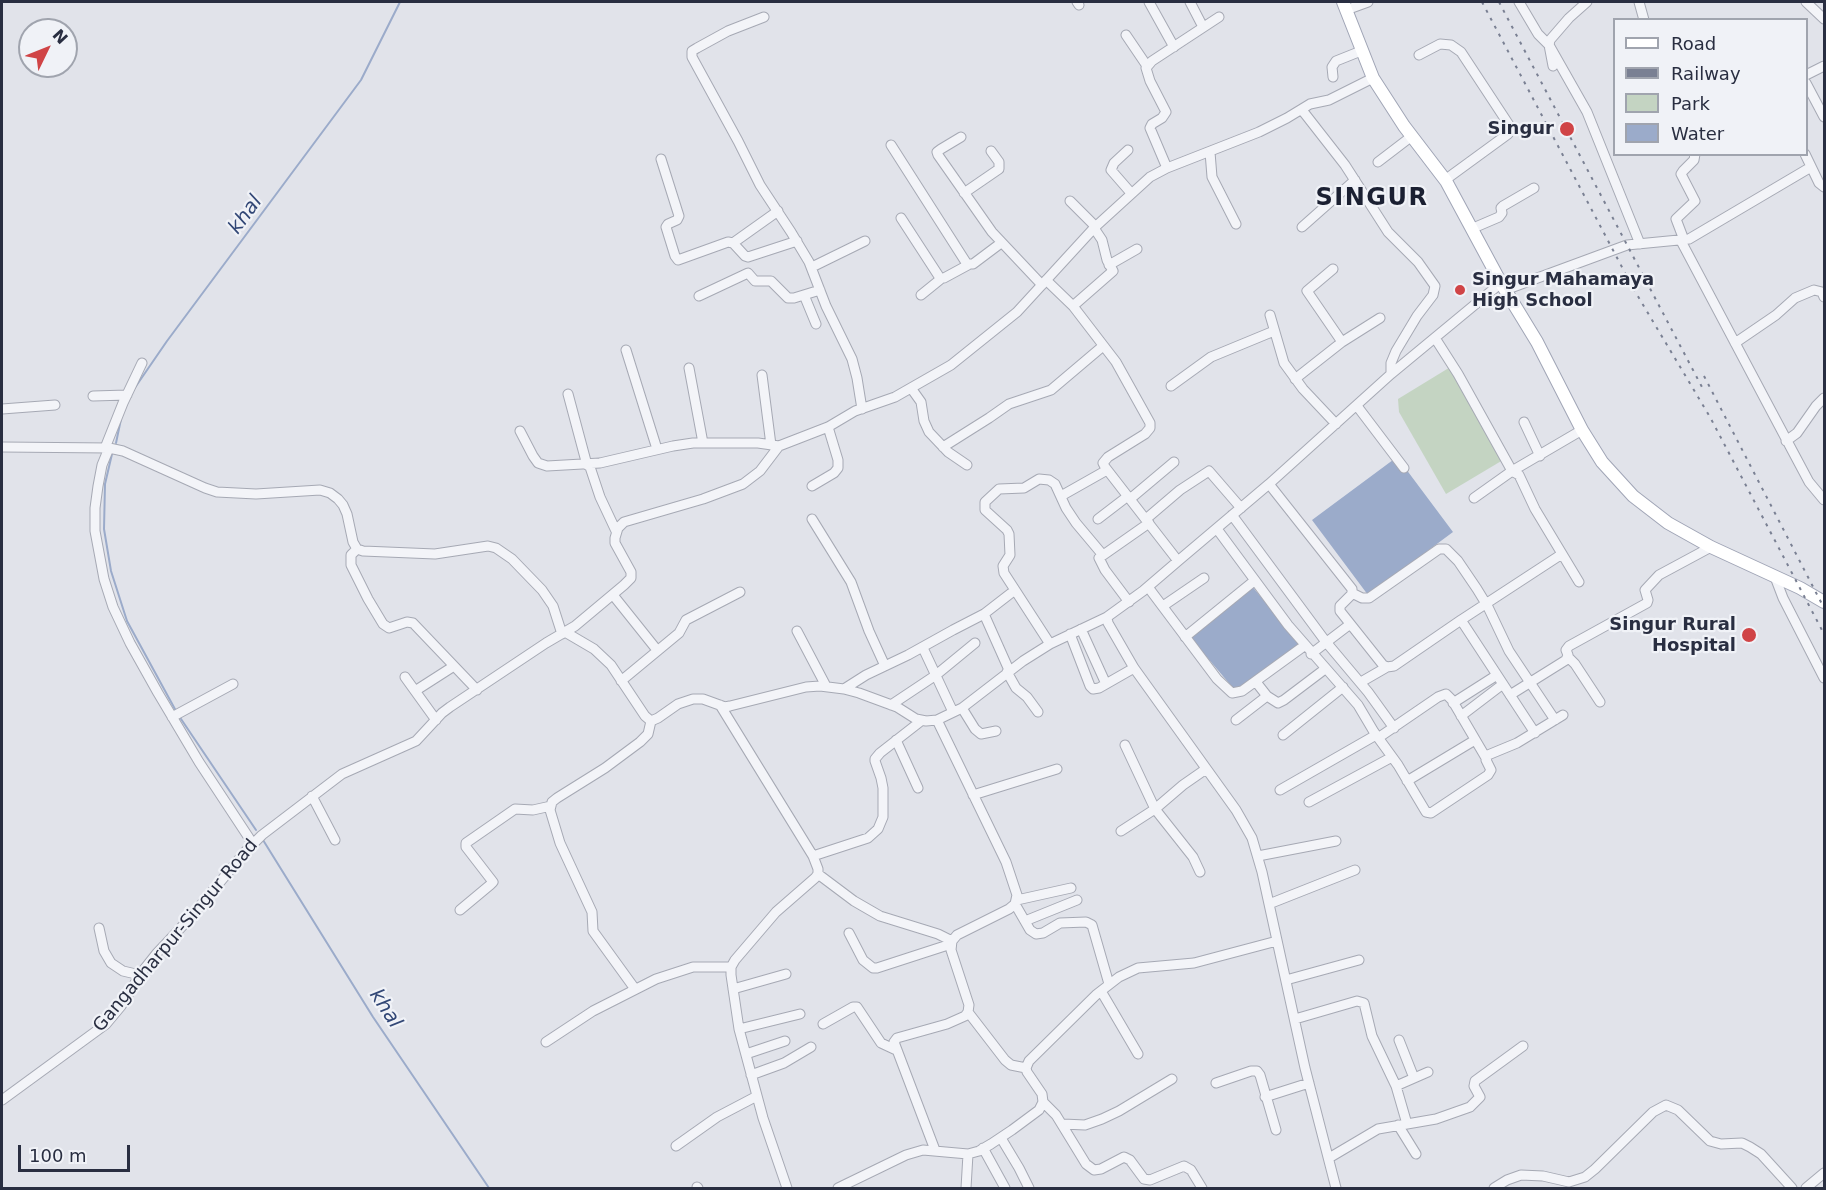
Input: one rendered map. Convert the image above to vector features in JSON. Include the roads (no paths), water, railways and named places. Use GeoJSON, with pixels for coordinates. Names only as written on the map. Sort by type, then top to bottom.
{"type":"FeatureCollection","features":[{"type":"Feature","properties":{"kind":"main road"},"geometry":{"type":"LineString","coordinates":[[1344,6],[1373,78],[1445,180],[1503,287],[1537,342],[1582,430],[1602,462],[1633,496],[1668,523],[1711,547],[1800,588],[1824,602]]}},
{"type":"Feature","properties":{"kind":"street"},"geometry":{"type":"LineString","coordinates":[[1149,2],[1174,47]]}},
{"type":"Feature","properties":{"kind":"street"},"geometry":{"type":"LineString","coordinates":[[1190,2],[1203,27]]}},
{"type":"Feature","properties":{"kind":"street"},"geometry":{"type":"LineString","coordinates":[[1344,6],[1368,2]]}},
{"type":"Feature","properties":{"kind":"street"},"geometry":{"type":"LineString","coordinates":[[1519,2],[1538,34],[1548,45],[1587,112],[1640,244]]}},
{"type":"Feature","properties":{"kind":"street"},"geometry":{"type":"LineString","coordinates":[[1554,66],[1548,45],[1550,40],[1562,25],[1587,2]]}},
{"type":"Feature","properties":{"kind":"street"},"geometry":{"type":"LineString","coordinates":[[1640,2],[1644,18]]}},
{"type":"Feature","properties":{"kind":"street"},"geometry":{"type":"LineString","coordinates":[[1806,2],[1824,17]]}},
{"type":"Feature","properties":{"kind":"street"},"geometry":{"type":"LineString","coordinates":[[764,17],[728,31],[694,50],[691,55],[760,185],[812,267],[830,316],[852,359],[862,409]]}},
{"type":"Feature","properties":{"kind":"street"},"geometry":{"type":"LineString","coordinates":[[1167,168],[1150,128],[1166,112],[1150,81],[1146,71],[1147,66],[1219,17]]}},
{"type":"Feature","properties":{"kind":"street"},"geometry":{"type":"LineString","coordinates":[[1126,35],[1147,66]]}},
{"type":"Feature","properties":{"kind":"street"},"geometry":{"type":"LineString","coordinates":[[1419,55],[1440,44],[1451,45],[1461,52],[1511,128],[1508,134],[1445,180]]}},
{"type":"Feature","properties":{"kind":"street"},"geometry":{"type":"LineString","coordinates":[[1333,78],[1332,67],[1336,62],[1361,51]]}},
{"type":"Feature","properties":{"kind":"street"},"geometry":{"type":"LineString","coordinates":[[1808,74],[1824,66]]}},
{"type":"Feature","properties":{"kind":"street"},"geometry":{"type":"LineString","coordinates":[[520,431],[533,456],[542,465],[588,465],[615,461],[682,444],[758,443],[775,446],[828,427],[862,409],[884,402],[911,388],[970,351],[1017,312],[1094,227],[1150,177],[1167,168],[1259,132],[1314,102],[1329,100],[1373,78]]}},
{"type":"Feature","properties":{"kind":"street"},"geometry":{"type":"LineString","coordinates":[[1808,87],[1824,117]]}},
{"type":"Feature","properties":{"kind":"street"},"geometry":{"type":"LineString","coordinates":[[1302,110],[1355,180],[1388,232],[1418,262],[1435,286],[1433,295],[1395,351],[1391,363],[1391,374]]}},
{"type":"Feature","properties":{"kind":"street"},"geometry":{"type":"LineString","coordinates":[[1378,162],[1412,136]]}},
{"type":"Feature","properties":{"kind":"street"},"geometry":{"type":"LineString","coordinates":[[961,137],[937,153],[1001,243],[1073,306],[1124,375],[1151,424],[1139,438],[1105,459],[1103,463],[1178,561]]}},
{"type":"Feature","properties":{"kind":"street"},"geometry":{"type":"LineString","coordinates":[[891,145],[936,214],[963,261],[968,265]]}},
{"type":"Feature","properties":{"kind":"street"},"geometry":{"type":"LineString","coordinates":[[1128,150],[1114,163],[1111,170],[1131,193]]}},
{"type":"Feature","properties":{"kind":"street"},"geometry":{"type":"LineString","coordinates":[[964,193],[999,169],[999,162],[991,151]]}},
{"type":"Feature","properties":{"kind":"street"},"geometry":{"type":"LineString","coordinates":[[1210,152],[1212,177],[1236,225]]}},
{"type":"Feature","properties":{"kind":"street"},"geometry":{"type":"LineString","coordinates":[[1695,156],[1694,160],[1681,174],[1695,201],[1676,219],[1683,240],[1786,441],[1809,482],[1824,500]]}},
{"type":"Feature","properties":{"kind":"street"},"geometry":{"type":"LineString","coordinates":[[1806,156],[1819,183],[1824,187]]}},
{"type":"Feature","properties":{"kind":"street"},"geometry":{"type":"LineString","coordinates":[[661,159],[679,216],[666,227],[677,258],[680,260],[710,248],[733,243],[778,211]]}},
{"type":"Feature","properties":{"kind":"street"},"geometry":{"type":"LineString","coordinates":[[651,721],[678,704],[693,699],[703,699],[730,706],[806,687],[826,686],[844,689],[891,705],[921,721],[937,720],[957,710],[1008,671],[1050,644],[1107,617],[1130,602],[1269,484],[1391,374],[1503,287],[1627,245],[1683,240],[1811,167]]}},
{"type":"Feature","properties":{"kind":"street"},"geometry":{"type":"LineString","coordinates":[[1302,227],[1355,180]]}},
{"type":"Feature","properties":{"kind":"street"},"geometry":{"type":"LineString","coordinates":[[1471,229],[1499,217],[1503,206],[1534,188]]}},
{"type":"Feature","properties":{"kind":"street"},"geometry":{"type":"LineString","coordinates":[[1070,201],[1094,227],[1102,240],[1112,273],[1073,306]]}},
{"type":"Feature","properties":{"kind":"street"},"geometry":{"type":"LineString","coordinates":[[901,218],[936,273],[942,278]]}},
{"type":"Feature","properties":{"kind":"street"},"geometry":{"type":"LineString","coordinates":[[733,243],[748,257],[797,241]]}},
{"type":"Feature","properties":{"kind":"street"},"geometry":{"type":"LineString","coordinates":[[812,267],[865,241]]}},
{"type":"Feature","properties":{"kind":"street"},"geometry":{"type":"LineString","coordinates":[[921,295],[942,278],[980,260],[1001,243]]}},
{"type":"Feature","properties":{"kind":"street"},"geometry":{"type":"LineString","coordinates":[[1109,265],[1137,249]]}},
{"type":"Feature","properties":{"kind":"street"},"geometry":{"type":"LineString","coordinates":[[1333,269],[1307,291],[1342,342]]}},
{"type":"Feature","properties":{"kind":"street"},"geometry":{"type":"LineString","coordinates":[[699,296],[748,273],[755,281],[771,281],[788,298],[820,290]]}},
{"type":"Feature","properties":{"kind":"street"},"geometry":{"type":"LineString","coordinates":[[1736,343],[1776,315],[1795,298],[1814,290],[1821,292],[1824,297]]}},
{"type":"Feature","properties":{"kind":"street"},"geometry":{"type":"LineString","coordinates":[[804,295],[816,324]]}},
{"type":"Feature","properties":{"kind":"street"},"geometry":{"type":"LineString","coordinates":[[1269,315],[1282,358],[1295,379],[1336,424]]}},
{"type":"Feature","properties":{"kind":"street"},"geometry":{"type":"LineString","coordinates":[[1295,379],[1342,342],[1380,318]]}},
{"type":"Feature","properties":{"kind":"street"},"geometry":{"type":"LineString","coordinates":[[1171,386],[1211,357],[1274,331]]}},
{"type":"Feature","properties":{"kind":"street"},"geometry":{"type":"LineString","coordinates":[[1435,338],[1458,374],[1512,471],[1519,475],[1535,509],[1579,582]]}},
{"type":"Feature","properties":{"kind":"street"},"geometry":{"type":"LineString","coordinates":[[943,447],[1009,404],[1051,390],[1103,346]]}},
{"type":"Feature","properties":{"kind":"street"},"geometry":{"type":"LineString","coordinates":[[626,350],[657,449]]}},
{"type":"Feature","properties":{"kind":"street"},"geometry":{"type":"LineString","coordinates":[[142,363],[127,395],[102,465],[95,508],[95,531],[104,579],[113,607],[130,643],[199,762],[253,844]]}},
{"type":"Feature","properties":{"kind":"street"},"geometry":{"type":"LineString","coordinates":[[689,368],[703,443]]}},
{"type":"Feature","properties":{"kind":"street"},"geometry":{"type":"LineString","coordinates":[[568,394],[588,465],[616,531],[624,522],[704,499],[743,484],[760,471],[775,446],[762,375]]}},
{"type":"Feature","properties":{"kind":"street"},"geometry":{"type":"LineString","coordinates":[[911,388],[921,402],[926,426],[943,447],[967,465]]}},
{"type":"Feature","properties":{"kind":"street"},"geometry":{"type":"LineString","coordinates":[[93,396],[127,395]]}},
{"type":"Feature","properties":{"kind":"street"},"geometry":{"type":"LineString","coordinates":[[1786,441],[1797,433],[1824,398]]}},
{"type":"Feature","properties":{"kind":"street"},"geometry":{"type":"LineString","coordinates":[[2,409],[55,405]]}},
{"type":"Feature","properties":{"kind":"street"},"geometry":{"type":"LineString","coordinates":[[1357,405],[1404,468]]}},
{"type":"Feature","properties":{"kind":"street"},"geometry":{"type":"LineString","coordinates":[[1524,422],[1540,456]]}},
{"type":"Feature","properties":{"kind":"street"},"geometry":{"type":"LineString","coordinates":[[812,486],[834,473],[838,468],[838,460],[828,427]]}},
{"type":"Feature","properties":{"kind":"street"},"geometry":{"type":"LineString","coordinates":[[1474,498],[1512,471],[1582,430]]}},
{"type":"Feature","properties":{"kind":"street"},"geometry":{"type":"LineString","coordinates":[[2,447],[107,448],[123,451],[217,492],[256,494],[320,490],[330,493],[343,505],[353,542],[357,549],[363,551],[435,554],[488,546],[496,548],[512,559],[542,590],[553,606],[564,633],[583,642],[611,665],[645,716],[651,721]]}},
{"type":"Feature","properties":{"kind":"street"},"geometry":{"type":"LineString","coordinates":[[1098,519],[1129,498],[1174,462]]}},
{"type":"Feature","properties":{"kind":"street"},"geometry":{"type":"LineString","coordinates":[[1061,496],[1107,470]]}},
{"type":"Feature","properties":{"kind":"street"},"geometry":{"type":"LineString","coordinates":[[1130,602],[1101,565],[1099,558],[1102,554],[1147,521],[1180,490],[1209,471],[1240,508]]}},
{"type":"Feature","properties":{"kind":"street"},"geometry":{"type":"LineString","coordinates":[[1050,644],[1003,570],[1010,555],[1009,534],[985,510],[985,502],[999,489],[1024,488],[1043,479],[1052,481],[1071,515],[1102,554]]}},
{"type":"Feature","properties":{"kind":"street"},"geometry":{"type":"LineString","coordinates":[[1269,484],[1352,589],[1352,593]]}},
{"type":"Feature","properties":{"kind":"street"},"geometry":{"type":"LineString","coordinates":[[1232,515],[1326,642],[1361,682],[1394,728]]}},
{"type":"Feature","properties":{"kind":"street"},"geometry":{"type":"LineString","coordinates":[[812,519],[851,582],[868,631],[885,666]]}},
{"type":"Feature","properties":{"kind":"street"},"geometry":{"type":"LineString","coordinates":[[1217,529],[1304,646],[1358,705],[1377,736],[1407,781],[1424,811],[1431,813],[1488,775],[1491,770],[1486,758],[1446,694],[1441,695],[1394,728],[1377,736],[1280,790]]}},
{"type":"Feature","properties":{"kind":"street","name":"Gangadharpur-Singur Road"},"geometry":{"type":"LineString","coordinates":[[2,1100],[106,1024],[157,953],[253,844],[280,820],[332,780],[416,741],[450,707],[582,621],[624,585],[632,576],[630,568],[615,543],[616,531]]}},
{"type":"Feature","properties":{"kind":"street"},"geometry":{"type":"LineString","coordinates":[[1600,702],[1568,657],[1566,650],[1569,646],[1647,603],[1645,590],[1659,575],[1711,547]]}},
{"type":"Feature","properties":{"kind":"street"},"geometry":{"type":"LineString","coordinates":[[357,549],[351,555],[351,565],[383,624],[389,628],[407,621],[413,623],[477,690]]}},
{"type":"Feature","properties":{"kind":"street"},"geometry":{"type":"LineString","coordinates":[[1352,593],[1362,598],[1369,598],[1439,549],[1449,551],[1458,561],[1486,604],[1504,644],[1530,682],[1559,718],[1517,743],[1489,754],[1486,758]]}},
{"type":"Feature","properties":{"kind":"street"},"geometry":{"type":"LineString","coordinates":[[1361,682],[1387,667],[1394,666],[1562,554]]}},
{"type":"Feature","properties":{"kind":"street"},"geometry":{"type":"LineString","coordinates":[[1775,577],[1783,598],[1824,678]]}},
{"type":"Feature","properties":{"kind":"street"},"geometry":{"type":"LineString","coordinates":[[1163,606],[1204,578]]}},
{"type":"Feature","properties":{"kind":"street"},"geometry":{"type":"LineString","coordinates":[[1185,637],[1254,581]]}},
{"type":"Feature","properties":{"kind":"street"},"geometry":{"type":"LineString","coordinates":[[1148,587],[1217,679],[1230,692],[1239,693],[1304,646]]}},
{"type":"Feature","properties":{"kind":"street"},"geometry":{"type":"LineString","coordinates":[[844,689],[866,675],[923,648],[984,614],[1015,590]]}},
{"type":"Feature","properties":{"kind":"street"},"geometry":{"type":"LineString","coordinates":[[621,681],[679,633],[686,620],[740,592]]}},
{"type":"Feature","properties":{"kind":"street"},"geometry":{"type":"LineString","coordinates":[[1352,593],[1339,609],[1349,625],[1387,667]]}},
{"type":"Feature","properties":{"kind":"street"},"geometry":{"type":"LineString","coordinates":[[613,595],[657,650]]}},
{"type":"Feature","properties":{"kind":"street"},"geometry":{"type":"LineString","coordinates":[[984,614],[1016,688],[1027,696],[1038,712]]}},
{"type":"Feature","properties":{"kind":"street"},"geometry":{"type":"LineString","coordinates":[[1107,617],[1108,623],[1134,668],[1244,822],[1252,838],[1336,1188]]}},
{"type":"Feature","properties":{"kind":"street"},"geometry":{"type":"LineString","coordinates":[[1461,620],[1535,733]]}},
{"type":"Feature","properties":{"kind":"street"},"geometry":{"type":"LineString","coordinates":[[1311,654],[1349,625]]}},
{"type":"Feature","properties":{"kind":"street"},"geometry":{"type":"LineString","coordinates":[[1081,629],[1106,684]]}},
{"type":"Feature","properties":{"kind":"street"},"geometry":{"type":"LineString","coordinates":[[797,631],[826,686]]}},
{"type":"Feature","properties":{"kind":"street"},"geometry":{"type":"LineString","coordinates":[[1070,634],[1092,688],[1096,689],[1134,668]]}},
{"type":"Feature","properties":{"kind":"street"},"geometry":{"type":"LineString","coordinates":[[891,705],[936,675],[975,643]]}},
{"type":"Feature","properties":{"kind":"street"},"geometry":{"type":"LineString","coordinates":[[923,648],[957,710],[981,734],[996,731]]}},
{"type":"Feature","properties":{"kind":"street"},"geometry":{"type":"LineString","coordinates":[[1510,695],[1568,657]]}},
{"type":"Feature","properties":{"kind":"street"},"geometry":{"type":"LineString","coordinates":[[415,691],[454,666]]}},
{"type":"Feature","properties":{"kind":"street"},"geometry":{"type":"LineString","coordinates":[[1256,682],[1267,696],[1274,701],[1281,702],[1325,669]]}},
{"type":"Feature","properties":{"kind":"street"},"geometry":{"type":"LineString","coordinates":[[1453,703],[1497,675]]}},
{"type":"Feature","properties":{"kind":"street"},"geometry":{"type":"LineString","coordinates":[[405,677],[436,720]]}},
{"type":"Feature","properties":{"kind":"street"},"geometry":{"type":"LineString","coordinates":[[172,717],[233,684]]}},
{"type":"Feature","properties":{"kind":"street"},"geometry":{"type":"LineString","coordinates":[[1461,716],[1503,684]]}},
{"type":"Feature","properties":{"kind":"street"},"geometry":{"type":"LineString","coordinates":[[1283,735],[1343,687]]}},
{"type":"Feature","properties":{"kind":"street"},"geometry":{"type":"LineString","coordinates":[[1236,720],[1267,696]]}},
{"type":"Feature","properties":{"kind":"street"},"geometry":{"type":"LineString","coordinates":[[720,705],[813,856],[818,874],[854,901],[880,916],[938,934],[951,943]]}},
{"type":"Feature","properties":{"kind":"street"},"geometry":{"type":"LineString","coordinates":[[937,720],[1006,862],[1016,888],[1016,902],[1025,921],[1033,933],[1039,934],[1059,923],[1090,923],[1096,934],[1105,987],[1138,1054]]}},
{"type":"Feature","properties":{"kind":"street"},"geometry":{"type":"LineString","coordinates":[[635,989],[593,931],[592,912],[560,843],[550,810],[557,798],[605,768],[640,742],[648,734],[651,721]]}},
{"type":"Feature","properties":{"kind":"street"},"geometry":{"type":"LineString","coordinates":[[813,856],[868,838],[878,829],[883,817],[883,788],[874,761],[877,756],[921,721]]}},
{"type":"Feature","properties":{"kind":"street"},"geometry":{"type":"LineString","coordinates":[[896,740],[918,788]]}},
{"type":"Feature","properties":{"kind":"street"},"geometry":{"type":"LineString","coordinates":[[1407,781],[1474,740]]}},
{"type":"Feature","properties":{"kind":"street"},"geometry":{"type":"LineString","coordinates":[[1125,745],[1155,809],[1193,857],[1200,872]]}},
{"type":"Feature","properties":{"kind":"street"},"geometry":{"type":"LineString","coordinates":[[1309,801],[1392,757]]}},
{"type":"Feature","properties":{"kind":"street"},"geometry":{"type":"LineString","coordinates":[[973,795],[1057,769]]}},
{"type":"Feature","properties":{"kind":"street"},"geometry":{"type":"LineString","coordinates":[[1120,831],[1155,809],[1206,769]]}},
{"type":"Feature","properties":{"kind":"street"},"geometry":{"type":"LineString","coordinates":[[312,796],[335,840]]}},
{"type":"Feature","properties":{"kind":"street"},"geometry":{"type":"LineString","coordinates":[[460,910],[493,882],[466,847],[466,843],[515,808],[533,810],[551,806]]}},
{"type":"Feature","properties":{"kind":"street"},"geometry":{"type":"LineString","coordinates":[[1258,856],[1336,841]]}},
{"type":"Feature","properties":{"kind":"street"},"geometry":{"type":"LineString","coordinates":[[1269,904],[1355,870]]}},
{"type":"Feature","properties":{"kind":"street"},"geometry":{"type":"LineString","coordinates":[[787,1188],[757,1096],[739,1029],[731,968],[770,918],[818,874]]}},
{"type":"Feature","properties":{"kind":"street"},"geometry":{"type":"LineString","coordinates":[[849,933],[863,960],[873,968],[877,968],[951,943],[957,935],[1009,909],[1016,902],[1071,888]]}},
{"type":"Feature","properties":{"kind":"street"},"geometry":{"type":"LineString","coordinates":[[1025,921],[1077,900]]}},
{"type":"Feature","properties":{"kind":"street"},"geometry":{"type":"LineString","coordinates":[[99,928],[104,951],[111,963],[123,971],[140,975]]}},
{"type":"Feature","properties":{"kind":"street"},"geometry":{"type":"LineString","coordinates":[[1202,1188],[1191,1170],[1184,1166],[1150,1180],[1144,1179],[1130,1160],[1124,1157],[1101,1169],[1094,1170],[1086,1164],[1063,1124],[1043,1102],[1042,1094],[1026,1068],[1036,1054],[1105,987],[1119,977],[1138,968],[1194,963],[1277,941]]}},
{"type":"Feature","properties":{"kind":"street"},"geometry":{"type":"LineString","coordinates":[[934,1150],[894,1042],[897,1038],[947,1024],[965,1016],[968,1012],[969,1005],[951,950],[951,943]]}},
{"type":"Feature","properties":{"kind":"street"},"geometry":{"type":"LineString","coordinates":[[1286,980],[1359,960]]}},
{"type":"Feature","properties":{"kind":"street"},"geometry":{"type":"LineString","coordinates":[[546,1042],[593,1011],[635,989],[684,969],[701,966],[731,968]]}},
{"type":"Feature","properties":{"kind":"street"},"geometry":{"type":"LineString","coordinates":[[733,989],[786,974]]}},
{"type":"Feature","properties":{"kind":"street"},"geometry":{"type":"LineString","coordinates":[[1295,1019],[1362,1001],[1375,1043],[1396,1086],[1402,1125],[1416,1154]]}},
{"type":"Feature","properties":{"kind":"street"},"geometry":{"type":"LineString","coordinates":[[823,1024],[855,1007],[861,1011],[881,1043],[896,1050]]}},
{"type":"Feature","properties":{"kind":"street"},"geometry":{"type":"LineString","coordinates":[[968,1012],[1005,1060],[1011,1065],[1026,1068]]}},
{"type":"Feature","properties":{"kind":"street"},"geometry":{"type":"LineString","coordinates":[[739,1029],[800,1014]]}},
{"type":"Feature","properties":{"kind":"street"},"geometry":{"type":"LineString","coordinates":[[1398,1040],[1414,1078]]}},
{"type":"Feature","properties":{"kind":"street"},"geometry":{"type":"LineString","coordinates":[[746,1054],[785,1041]]}},
{"type":"Feature","properties":{"kind":"street"},"geometry":{"type":"LineString","coordinates":[[1329,1158],[1373,1131],[1436,1119],[1470,1107],[1480,1097],[1474,1086],[1475,1081],[1523,1046]]}},
{"type":"Feature","properties":{"kind":"street"},"geometry":{"type":"LineString","coordinates":[[752,1075],[784,1063],[811,1047]]}},
{"type":"Feature","properties":{"kind":"street"},"geometry":{"type":"LineString","coordinates":[[1216,1083],[1254,1071],[1260,1076],[1275,1130]]}},
{"type":"Feature","properties":{"kind":"street"},"geometry":{"type":"LineString","coordinates":[[1396,1086],[1428,1072]]}},
{"type":"Feature","properties":{"kind":"street"},"geometry":{"type":"LineString","coordinates":[[1063,1124],[1085,1125],[1102,1119],[1172,1079]]}},
{"type":"Feature","properties":{"kind":"street"},"geometry":{"type":"LineString","coordinates":[[1265,1097],[1309,1083]]}},
{"type":"Feature","properties":{"kind":"street"},"geometry":{"type":"LineString","coordinates":[[676,1146],[717,1117],[757,1096]]}},
{"type":"Feature","properties":{"kind":"street"},"geometry":{"type":"LineString","coordinates":[[838,1188],[906,1155],[923,1150],[968,1154],[983,1148],[1001,1138],[1038,1110],[1043,1102]]}},
{"type":"Feature","properties":{"kind":"street"},"geometry":{"type":"LineString","coordinates":[[1494,1188],[1521,1175],[1543,1176],[1569,1182],[1585,1176],[1653,1112],[1666,1105],[1678,1110],[1710,1141],[1721,1144],[1742,1143],[1761,1154],[1792,1188]]}},
{"type":"Feature","properties":{"kind":"street"},"geometry":{"type":"LineString","coordinates":[[1001,1138],[1029,1188]]}},
{"type":"Feature","properties":{"kind":"street"},"geometry":{"type":"LineString","coordinates":[[983,1148],[1005,1188]]}},
{"type":"Feature","properties":{"kind":"street"},"geometry":{"type":"LineString","coordinates":[[966,1188],[968,1154]]}},
{"type":"Feature","properties":{"kind":"street"},"geometry":{"type":"LineString","coordinates":[[1806,1188],[1824,1173]]}},
{"type":"Feature","properties":{"kind":"water"},"geometry":{"type":"Polygon","coordinates":[[[1397,457],[1453,532],[1368,595],[1312,520],[1397,457]]]}},
{"type":"Feature","properties":{"kind":"water"},"geometry":{"type":"Polygon","coordinates":[[[1251,585],[1300,644],[1239,695],[1189,636],[1251,585]]]}},
{"type":"Feature","properties":{"kind":"waterway","name":"khal"},"geometry":{"type":"LineString","coordinates":[[134,389],[167,341],[361,80],[400,2]]}},
{"type":"Feature","properties":{"kind":"waterway","name":"khal"},"geometry":{"type":"LineString","coordinates":[[116,443],[121,419]]}},
{"type":"Feature","properties":{"kind":"waterway","name":"khal"},"geometry":{"type":"LineString","coordinates":[[112,454],[105,484],[104,529],[111,571],[127,621],[176,711]]}},
{"type":"Feature","properties":{"kind":"waterway","name":"khal"},"geometry":{"type":"LineString","coordinates":[[179,716],[256,830]]}},
{"type":"Feature","properties":{"kind":"waterway","name":"khal"},"geometry":{"type":"LineString","coordinates":[[263,840],[373,1017],[489,1188]]}},
{"type":"Feature","properties":{"kind":"railway"},"geometry":{"type":"LineString","coordinates":[[1482,2],[1633,288],[1710,417],[1824,634]]}},
{"type":"Feature","properties":{"kind":"railway"},"geometry":{"type":"LineString","coordinates":[[1499,2],[1703,389]]}},
{"type":"Feature","properties":{"kind":"railway"},"geometry":{"type":"LineString","coordinates":[[1704,376],[1824,608]]}},
{"type":"Feature","properties":{"kind":"place","name":"Singur"},"geometry":{"type":"Point","coordinates":[1567,129]}},
{"type":"Feature","properties":{"kind":"place","name":"Singur Mahamaya High School"},"geometry":{"type":"Point","coordinates":[1460,290]}},
{"type":"Feature","properties":{"kind":"place","name":"Singur Rural Hospital"},"geometry":{"type":"Point","coordinates":[1749,635]}},
{"type":"Feature","properties":{"kind":"district","name":"SINGUR"},"geometry":{"type":"Point","coordinates":[1372,199]}}]}
